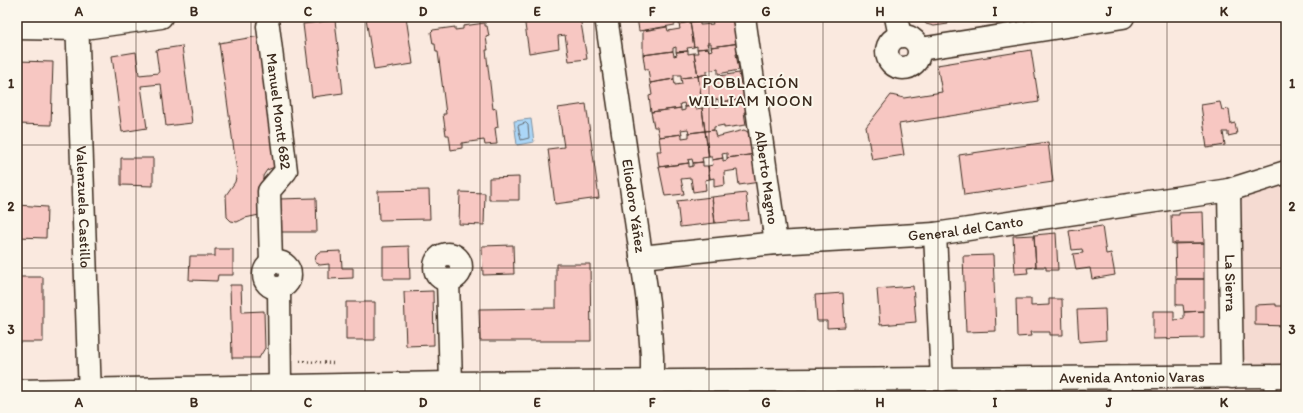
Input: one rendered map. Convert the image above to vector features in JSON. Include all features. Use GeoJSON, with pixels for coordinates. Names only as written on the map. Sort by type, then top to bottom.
{"type":"FeatureCollection","features":[{"type":"Feature","properties":{"kind":"street"},"geometry":{"type":"LineString","coordinates":[[17,28],[161,17]]}},
{"type":"Feature","properties":{"kind":"street","name":"Eliodoro Yáñez"},"geometry":{"type":"LineString","coordinates":[[606,17],[648,302],[652,356],[652,389]]}},
{"type":"Feature","properties":{"kind":"street","name":"Alberto Magno"},"geometry":{"type":"LineString","coordinates":[[744,17],[776,243]]}},
{"type":"Feature","properties":{"kind":"street"},"geometry":{"type":"LineString","coordinates":[[920,49],[1123,17]]}},
{"type":"Feature","properties":{"kind":"street","name":"Valenzuela Castillo"},"geometry":{"type":"LineString","coordinates":[[77,23],[90,393]]}},
{"type":"Feature","properties":{"kind":"street","name":"Manuel Montt 682"},"geometry":{"type":"LineString","coordinates":[[268,26],[286,171],[269,192],[272,263],[280,262],[288,267],[290,271],[287,284],[279,288],[280,386]]}},
{"type":"Feature","properties":{"kind":"street"},"geometry":{"type":"LineString","coordinates":[[898,26],[912,38],[920,49],[920,55],[913,66],[907,68],[894,66],[887,56],[887,49],[894,38],[898,26]]}},
{"type":"Feature","properties":{"kind":"street","name":"General del Canto"},"geometry":{"type":"LineString","coordinates":[[641,257],[776,243],[935,234],[1229,190],[1286,172]]}},
{"type":"Feature","properties":{"kind":"street","name":"La Sierra"},"geometry":{"type":"LineString","coordinates":[[1229,190],[1232,377]]}},
{"type":"Feature","properties":{"kind":"street"},"geometry":{"type":"LineString","coordinates":[[935,234],[942,380]]}},
{"type":"Feature","properties":{"kind":"street"},"geometry":{"type":"LineString","coordinates":[[448,280],[451,383]]}},
{"type":"Feature","properties":{"kind":"street","name":"Avenida Antonio Varas"},"geometry":{"type":"LineString","coordinates":[[17,391],[90,393],[280,386],[365,390],[451,383],[652,389],[942,380],[1121,387],[1232,377],[1275,383]]}},
{"type":"Feature","properties":{"kind":"shaded area"},"geometry":{"type":"Polygon","coordinates":[[[1286,180],[1286,364],[1254,364],[1243,359],[1241,356],[1239,200],[1241,196],[1286,180]]]}},
{"type":"Feature","properties":{"kind":"water"},"geometry":{"type":"Polygon","coordinates":[[[531,119],[534,142],[517,145],[514,121],[531,119]]]}},
{"type":"Feature","properties":{"kind":"building"},"geometry":{"type":"Polygon","coordinates":[[[406,17],[413,64],[374,70],[366,18],[406,17]]]}},
{"type":"Feature","properties":{"kind":"building"},"geometry":{"type":"Polygon","coordinates":[[[524,17],[580,17],[587,59],[569,61],[565,35],[558,36],[559,48],[529,53],[524,17]]]}},
{"type":"Feature","properties":{"kind":"building"},"geometry":{"type":"Polygon","coordinates":[[[637,17],[674,17],[675,25],[639,31],[637,17]]]}},
{"type":"Feature","properties":{"kind":"building"},"geometry":{"type":"Polygon","coordinates":[[[677,17],[702,17],[702,19],[679,24],[677,17]]]}},
{"type":"Feature","properties":{"kind":"building"},"geometry":{"type":"Polygon","coordinates":[[[711,17],[729,17],[711,20],[711,17]]]}},
{"type":"Feature","properties":{"kind":"building"},"geometry":{"type":"Polygon","coordinates":[[[920,17],[946,17],[948,24],[934,26],[926,24],[920,17]]]}},
{"type":"Feature","properties":{"kind":"building"},"geometry":{"type":"Polygon","coordinates":[[[733,18],[734,29],[738,28],[740,43],[711,47],[711,43],[707,43],[708,48],[697,49],[697,46],[694,47],[690,22],[700,21],[700,25],[713,24],[712,21],[733,18]]]}},
{"type":"Feature","properties":{"kind":"building"},"geometry":{"type":"Polygon","coordinates":[[[335,20],[343,93],[312,97],[303,24],[335,20]]]}},
{"type":"Feature","properties":{"kind":"building"},"geometry":{"type":"Polygon","coordinates":[[[690,22],[694,47],[687,48],[688,51],[676,52],[676,47],[673,48],[673,51],[643,55],[643,31],[667,27],[668,31],[680,29],[679,24],[690,22]]]}},
{"type":"Feature","properties":{"kind":"building"},"geometry":{"type":"Polygon","coordinates":[[[485,23],[489,36],[486,37],[488,50],[486,50],[493,109],[496,108],[498,127],[495,128],[497,144],[485,145],[484,140],[462,143],[462,148],[451,150],[449,135],[446,135],[443,114],[446,114],[438,52],[436,52],[435,44],[433,44],[431,32],[433,30],[455,27],[455,30],[463,29],[463,26],[485,23]]]}},
{"type":"Feature","properties":{"kind":"building"},"geometry":{"type":"Polygon","coordinates":[[[260,36],[277,166],[267,170],[263,176],[264,214],[245,218],[237,222],[231,221],[227,217],[226,195],[235,182],[237,172],[219,43],[260,36]]]}},
{"type":"Feature","properties":{"kind":"building"},"geometry":{"type":"Polygon","coordinates":[[[740,43],[741,53],[736,54],[739,70],[718,74],[718,69],[707,71],[707,74],[698,76],[694,53],[698,53],[697,49],[708,48],[709,51],[712,50],[711,47],[740,43]]]}},
{"type":"Feature","properties":{"kind":"building"},"geometry":{"type":"Polygon","coordinates":[[[182,46],[192,123],[166,126],[161,84],[141,86],[147,128],[122,132],[112,56],[136,52],[139,75],[159,73],[156,50],[182,46]]]}},
{"type":"Feature","properties":{"kind":"building"},"geometry":{"type":"Polygon","coordinates":[[[1031,50],[1039,102],[899,124],[904,155],[872,160],[866,127],[891,95],[904,98],[942,92],[937,65],[1031,50]]]}},
{"type":"Feature","properties":{"kind":"building"},"geometry":{"type":"Polygon","coordinates":[[[673,51],[674,56],[677,55],[676,52],[688,51],[688,54],[694,53],[698,76],[681,78],[681,75],[674,75],[674,79],[650,83],[648,69],[645,69],[643,55],[673,51]]]}},
{"type":"Feature","properties":{"kind":"building"},"geometry":{"type":"Polygon","coordinates":[[[17,61],[53,62],[51,125],[17,124],[17,61]]]}},
{"type":"Feature","properties":{"kind":"building"},"geometry":{"type":"Polygon","coordinates":[[[739,73],[741,84],[746,84],[747,99],[719,102],[719,99],[715,100],[715,102],[705,104],[704,101],[702,102],[698,76],[707,74],[708,82],[720,80],[719,76],[739,73]]]}},
{"type":"Feature","properties":{"kind":"building"},"geometry":{"type":"Polygon","coordinates":[[[698,76],[702,102],[695,103],[695,106],[685,107],[684,103],[680,104],[681,108],[651,112],[649,96],[652,95],[650,83],[674,79],[675,85],[682,84],[681,78],[698,76]]]}},
{"type":"Feature","properties":{"kind":"building"},"geometry":{"type":"Polygon","coordinates":[[[747,99],[749,112],[744,112],[746,125],[724,128],[724,125],[714,127],[714,130],[705,131],[702,108],[705,107],[705,104],[715,102],[716,107],[720,106],[719,102],[747,99]]]}},
{"type":"Feature","properties":{"kind":"building"},"geometry":{"type":"Polygon","coordinates":[[[1220,102],[1222,110],[1229,109],[1231,124],[1235,123],[1237,134],[1228,136],[1228,132],[1223,132],[1225,145],[1207,148],[1201,105],[1220,102]]]}},
{"type":"Feature","properties":{"kind":"building"},"geometry":{"type":"Polygon","coordinates":[[[586,104],[599,198],[555,204],[548,149],[564,147],[558,108],[586,104]]]}},
{"type":"Feature","properties":{"kind":"building"},"geometry":{"type":"Polygon","coordinates":[[[695,106],[696,109],[702,108],[705,131],[689,133],[688,129],[681,130],[682,134],[659,137],[657,127],[654,127],[651,112],[681,108],[681,111],[685,110],[685,107],[695,106]]]}},
{"type":"Feature","properties":{"kind":"building"},"geometry":{"type":"Polygon","coordinates":[[[714,130],[716,137],[744,130],[748,132],[749,138],[753,137],[756,154],[727,158],[727,153],[722,154],[723,158],[712,160],[712,157],[709,157],[705,131],[714,130]]]}},
{"type":"Feature","properties":{"kind":"building"},"geometry":{"type":"Polygon","coordinates":[[[705,131],[709,157],[702,158],[703,162],[693,163],[692,159],[688,160],[689,163],[659,167],[657,151],[661,151],[659,137],[682,134],[682,138],[689,137],[689,133],[705,131]]]}},
{"type":"Feature","properties":{"kind":"building"},"geometry":{"type":"Polygon","coordinates":[[[1048,142],[1053,182],[964,195],[959,155],[1048,142]]]}},
{"type":"Feature","properties":{"kind":"building"},"geometry":{"type":"Polygon","coordinates":[[[756,154],[760,182],[739,185],[737,170],[724,172],[725,185],[714,187],[714,178],[710,179],[708,166],[713,165],[712,160],[723,158],[723,161],[727,160],[727,158],[756,154]]]}},
{"type":"Feature","properties":{"kind":"building"},"geometry":{"type":"Polygon","coordinates":[[[121,158],[153,158],[153,186],[121,185],[121,158]]]}},
{"type":"Feature","properties":{"kind":"building"},"geometry":{"type":"Polygon","coordinates":[[[703,162],[703,166],[708,166],[710,179],[705,180],[706,190],[693,192],[691,178],[681,179],[684,194],[665,196],[659,167],[689,163],[689,167],[693,166],[693,163],[703,162]]]}},
{"type":"Feature","properties":{"kind":"building"},"geometry":{"type":"Polygon","coordinates":[[[519,177],[519,200],[489,200],[489,178],[519,177]]]}},
{"type":"Feature","properties":{"kind":"building"},"geometry":{"type":"Polygon","coordinates":[[[429,190],[430,219],[379,220],[378,191],[429,190]]]}},
{"type":"Feature","properties":{"kind":"building"},"geometry":{"type":"Polygon","coordinates":[[[460,192],[485,193],[484,225],[459,224],[460,192]]]}},
{"type":"Feature","properties":{"kind":"building"},"geometry":{"type":"Polygon","coordinates":[[[746,193],[749,220],[715,223],[712,197],[746,193]]]}},
{"type":"Feature","properties":{"kind":"building"},"geometry":{"type":"Polygon","coordinates":[[[712,197],[715,223],[680,227],[677,201],[712,197]]]}},
{"type":"Feature","properties":{"kind":"building"},"geometry":{"type":"Polygon","coordinates":[[[316,198],[317,232],[278,232],[278,199],[316,198]]]}},
{"type":"Feature","properties":{"kind":"building"},"geometry":{"type":"Polygon","coordinates":[[[17,205],[47,207],[46,238],[18,237],[17,205]]]}},
{"type":"Feature","properties":{"kind":"building"},"geometry":{"type":"Polygon","coordinates":[[[1203,212],[1204,243],[1172,244],[1171,215],[1179,215],[1179,213],[1203,212]]]}},
{"type":"Feature","properties":{"kind":"building"},"geometry":{"type":"Polygon","coordinates":[[[1102,226],[1106,254],[1111,253],[1115,275],[1092,279],[1090,268],[1076,270],[1073,254],[1083,253],[1082,249],[1072,250],[1069,231],[1102,226]]]}},
{"type":"Feature","properties":{"kind":"building"},"geometry":{"type":"Polygon","coordinates":[[[1056,233],[1058,270],[1046,270],[1046,267],[1036,267],[1034,235],[1056,233]]]}},
{"type":"Feature","properties":{"kind":"building"},"geometry":{"type":"Polygon","coordinates":[[[1034,235],[1036,267],[1027,268],[1028,273],[1015,274],[1013,236],[1034,235]]]}},
{"type":"Feature","properties":{"kind":"building"},"geometry":{"type":"Polygon","coordinates":[[[1175,243],[1204,243],[1204,279],[1176,279],[1175,243]]]}},
{"type":"Feature","properties":{"kind":"building"},"geometry":{"type":"Polygon","coordinates":[[[513,245],[514,274],[483,275],[482,246],[513,245]]]}},
{"type":"Feature","properties":{"kind":"building"},"geometry":{"type":"Polygon","coordinates":[[[409,246],[410,279],[383,279],[383,247],[409,246]]]}},
{"type":"Feature","properties":{"kind":"building"},"geometry":{"type":"Polygon","coordinates":[[[215,249],[233,249],[233,275],[218,275],[217,281],[189,280],[190,256],[215,256],[215,249]]]}},
{"type":"Feature","properties":{"kind":"building"},"geometry":{"type":"Polygon","coordinates":[[[341,251],[342,268],[353,268],[353,278],[329,279],[329,264],[320,265],[315,262],[316,255],[319,252],[341,251]]]}},
{"type":"Feature","properties":{"kind":"building"},"geometry":{"type":"Polygon","coordinates":[[[993,255],[996,331],[966,332],[963,256],[993,255]]]}},
{"type":"Feature","properties":{"kind":"building"},"geometry":{"type":"Polygon","coordinates":[[[556,264],[590,264],[591,341],[480,341],[479,309],[556,308],[556,264]]]}},
{"type":"Feature","properties":{"kind":"building"},"geometry":{"type":"Polygon","coordinates":[[[17,277],[43,277],[43,342],[17,342],[17,277]]]}},
{"type":"Feature","properties":{"kind":"building"},"geometry":{"type":"Polygon","coordinates":[[[1176,279],[1204,279],[1204,311],[1184,312],[1183,305],[1176,305],[1176,279]]]}},
{"type":"Feature","properties":{"kind":"building"},"geometry":{"type":"Polygon","coordinates":[[[230,285],[241,285],[242,312],[264,311],[265,348],[259,358],[232,358],[230,285]]]}},
{"type":"Feature","properties":{"kind":"building"},"geometry":{"type":"Polygon","coordinates":[[[913,286],[916,322],[880,325],[877,289],[913,286]]]}},
{"type":"Feature","properties":{"kind":"building"},"geometry":{"type":"Polygon","coordinates":[[[433,291],[434,345],[406,346],[404,292],[433,291]]]}},
{"type":"Feature","properties":{"kind":"building"},"geometry":{"type":"Polygon","coordinates":[[[843,293],[845,327],[827,328],[827,321],[817,321],[815,295],[843,293]]]}},
{"type":"Feature","properties":{"kind":"building"},"geometry":{"type":"Polygon","coordinates":[[[1016,299],[1031,299],[1031,306],[1049,305],[1049,299],[1062,299],[1063,335],[1050,335],[1050,332],[1030,332],[1031,336],[1017,337],[1016,299]]]}},
{"type":"Feature","properties":{"kind":"building"},"geometry":{"type":"Polygon","coordinates":[[[346,302],[375,302],[375,340],[346,340],[346,302]]]}},
{"type":"Feature","properties":{"kind":"building"},"geometry":{"type":"Polygon","coordinates":[[[1276,304],[1276,306],[1286,306],[1286,326],[1255,325],[1255,305],[1276,304]]]}},
{"type":"Feature","properties":{"kind":"building"},"geometry":{"type":"Polygon","coordinates":[[[1105,309],[1106,340],[1079,342],[1077,310],[1105,309]]]}},
{"type":"Feature","properties":{"kind":"building"},"geometry":{"type":"Polygon","coordinates":[[[1153,311],[1174,311],[1174,320],[1184,319],[1184,312],[1204,311],[1204,338],[1153,339],[1153,311]]]}},
{"type":"Feature","properties":{"kind":"district","name":"POBLACIÓN WILLIAM NOON"},"geometry":{"type":"Point","coordinates":[751,91]}}]}
